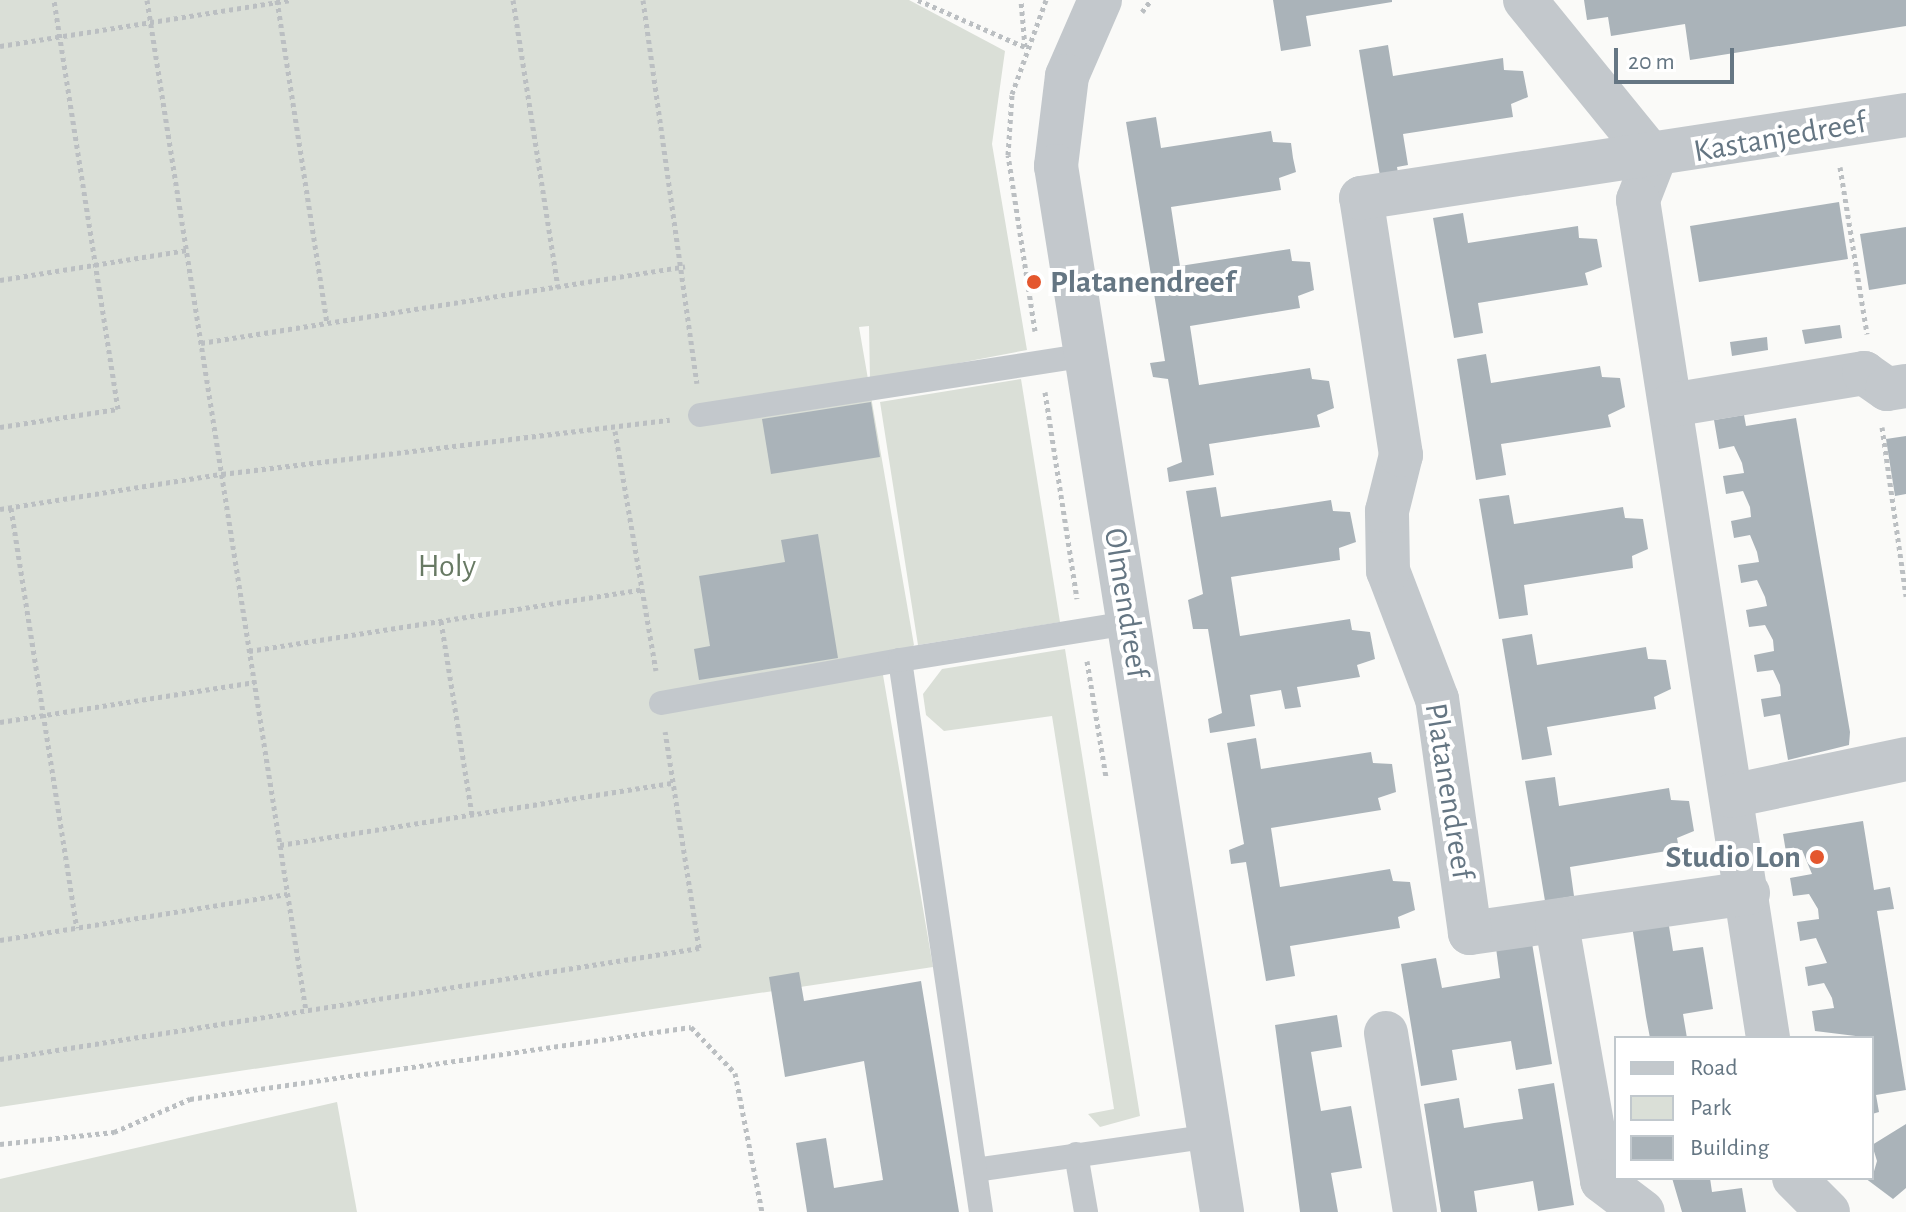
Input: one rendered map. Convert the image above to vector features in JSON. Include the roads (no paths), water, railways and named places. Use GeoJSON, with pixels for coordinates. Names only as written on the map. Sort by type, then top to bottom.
{"type":"FeatureCollection","features":[{"type":"Feature","properties":{"kind":"street","name":"Olmendreef"},"geometry":{"type":"LineString","coordinates":[[1100,0],[1082,31],[1057,120],[1056,166],[1222,1212]]}},
{"type":"Feature","properties":{"kind":"street"},"geometry":{"type":"LineString","coordinates":[[1525,0],[1654,159],[1638,200],[1748,893],[1768,1036]]}},
{"type":"Feature","properties":{"kind":"street","name":"Kastanjedreef"},"geometry":{"type":"LineString","coordinates":[[1654,159],[1906,115]]}},
{"type":"Feature","properties":{"kind":"street","name":"Platanendreef"},"geometry":{"type":"LineString","coordinates":[[1654,159],[1361,198],[1401,455],[1387,511],[1388,571],[1437,699],[1470,933],[1557,925],[1748,893]]}},
{"type":"Feature","properties":{"kind":"street"},"geometry":{"type":"LineString","coordinates":[[1671,405],[1864,373],[1890,383]]}},
{"type":"Feature","properties":{"kind":"street"},"geometry":{"type":"LineString","coordinates":[[1731,796],[1906,759]]}},
{"type":"Feature","properties":{"kind":"street"},"geometry":{"type":"LineString","coordinates":[[1557,925],[1602,1181],[1643,1212]]}},
{"type":"Feature","properties":{"kind":"street"},"geometry":{"type":"LineString","coordinates":[[1386,1033],[1415,1212]]}},
{"type":"Feature","properties":{"kind":"lane"},"geometry":{"type":"LineString","coordinates":[[700,415],[1086,355]]}},
{"type":"Feature","properties":{"kind":"lane"},"geometry":{"type":"LineString","coordinates":[[661,703],[1129,623]]}},
{"type":"Feature","properties":{"kind":"lane"},"geometry":{"type":"LineString","coordinates":[[900,660],[948,950],[943,984],[981,1212]]}},
{"type":"Feature","properties":{"kind":"lane"},"geometry":{"type":"LineString","coordinates":[[975,1170],[1211,1136]]}},
{"type":"Feature","properties":{"kind":"lane"},"geometry":{"type":"LineString","coordinates":[[1076,1154],[1086,1212]]}},
{"type":"Feature","properties":{"kind":"place","name":"Platanendreef"},"geometry":{"type":"Point","coordinates":[1034,282]}},
{"type":"Feature","properties":{"kind":"place","name":"Studio Lon"},"geometry":{"type":"Point","coordinates":[1817,857]}},
{"type":"Feature","properties":{"kind":"park label","name":"Holy"},"geometry":{"type":"Point","coordinates":[447,566]}}]}
